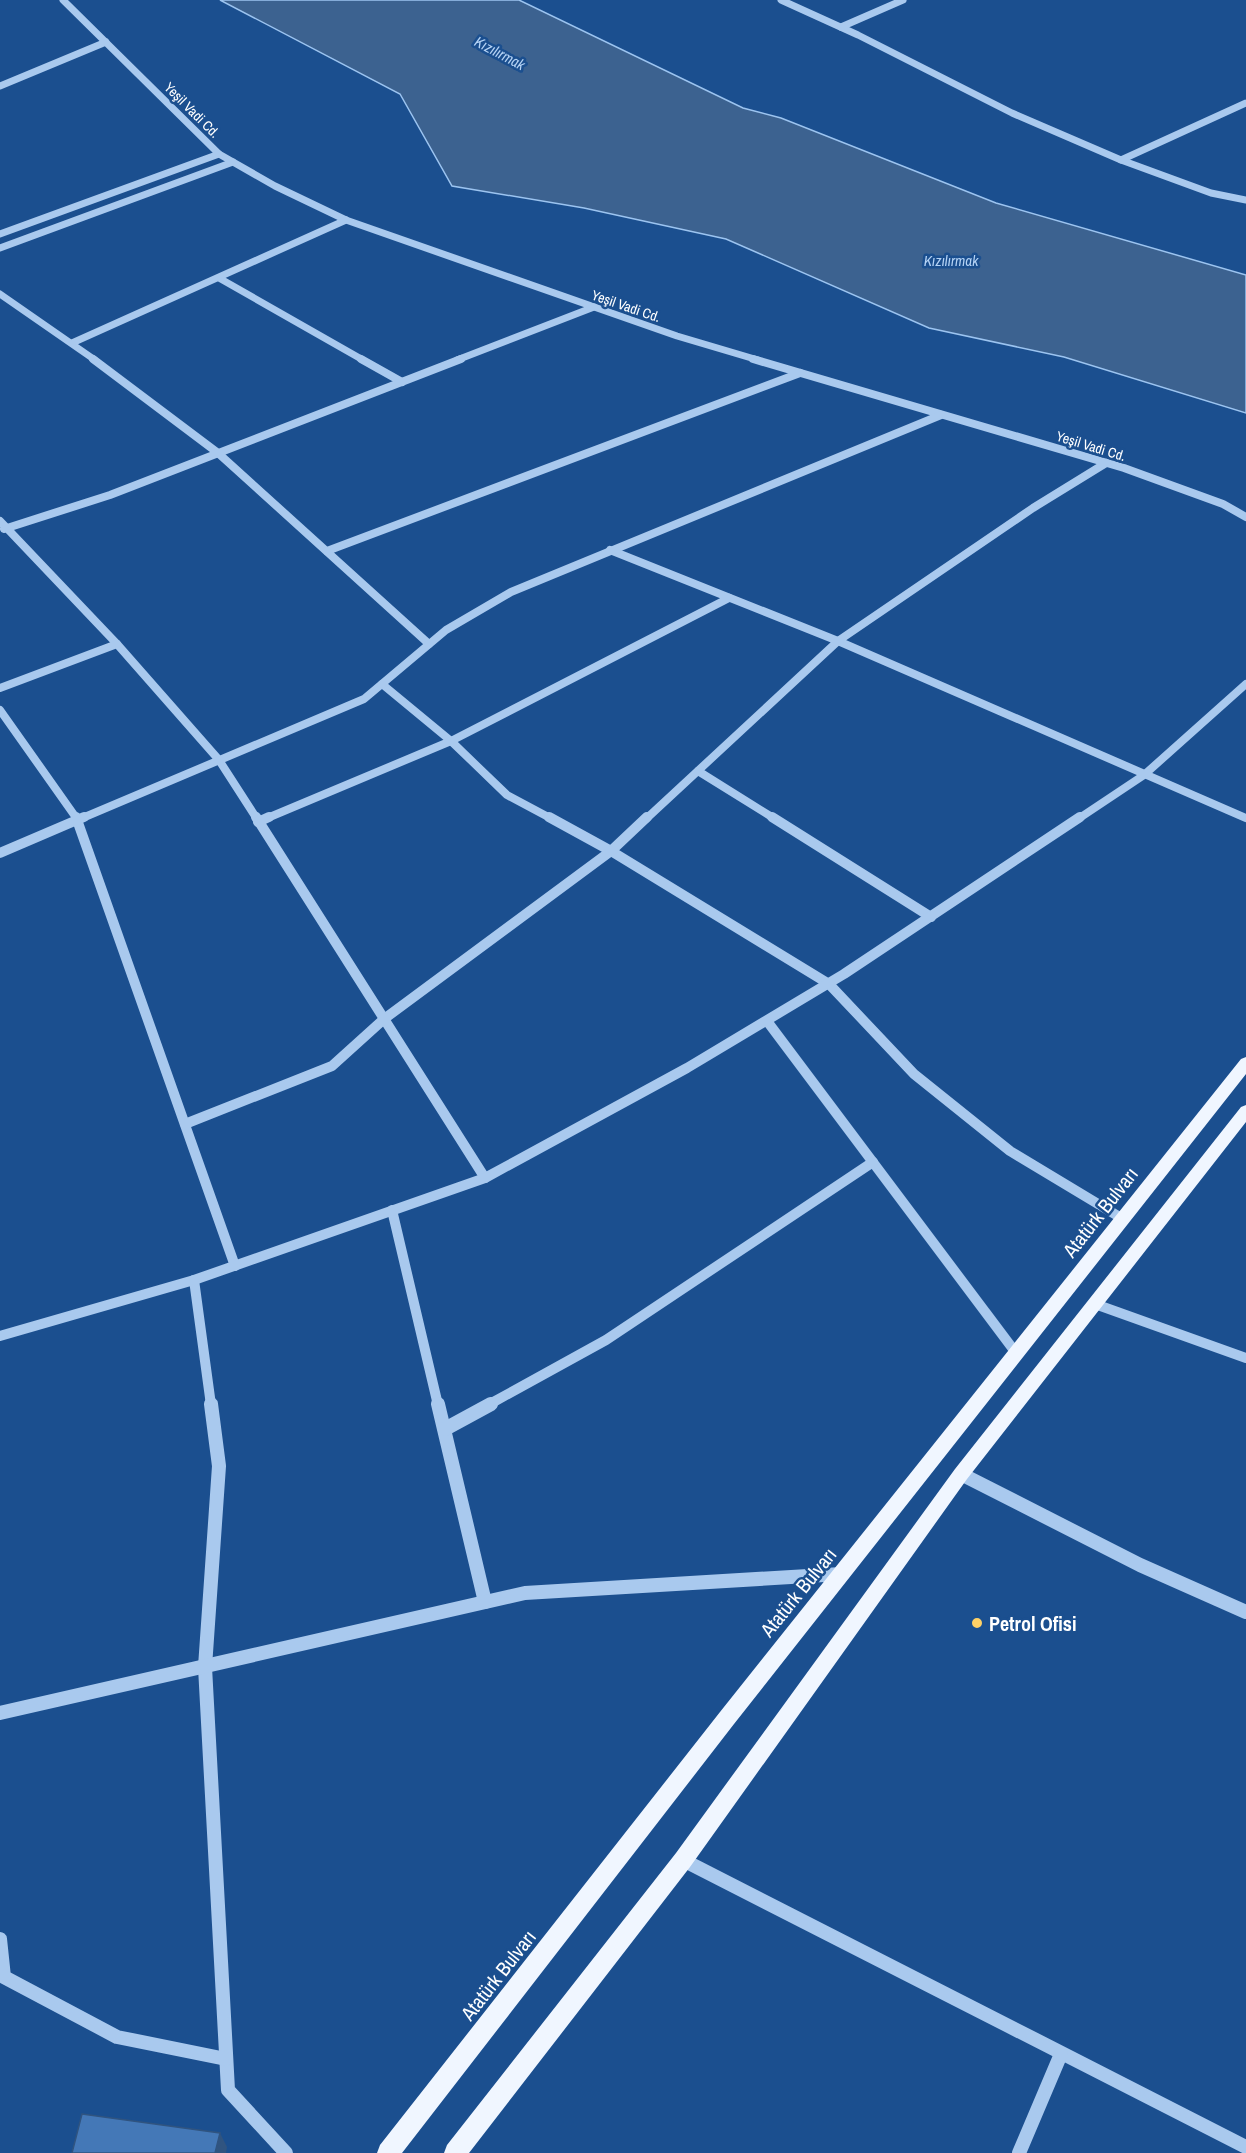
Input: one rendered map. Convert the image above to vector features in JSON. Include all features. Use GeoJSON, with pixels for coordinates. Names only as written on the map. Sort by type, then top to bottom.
{"type":"FeatureCollection","features":[{"type":"Feature","properties":{"kind":"main road","name":"Atatürk Bulvarı"},"geometry":{"type":"LineString","coordinates":[[388,2153],[841,1574],[1246,1063]]}},
{"type":"Feature","properties":{"kind":"main road"},"geometry":{"type":"LineString","coordinates":[[455,2153],[683,1860],[961,1474],[1246,1111]]}},
{"type":"Feature","properties":{"kind":"street","name":"Yeşil Vadi Cd."},"geometry":{"type":"LineString","coordinates":[[63,0],[219,154],[275,186],[346,220],[677,336],[1106,463],[1223,504],[1246,517]]}},
{"type":"Feature","properties":{"kind":"street"},"geometry":{"type":"LineString","coordinates":[[781,0],[841,27],[1012,113],[1121,160],[1211,194],[1246,200]]}},
{"type":"Feature","properties":{"kind":"street"},"geometry":{"type":"LineString","coordinates":[[841,27],[903,0]]}},
{"type":"Feature","properties":{"kind":"street"},"geometry":{"type":"LineString","coordinates":[[0,86],[106,42]]}},
{"type":"Feature","properties":{"kind":"street"},"geometry":{"type":"LineString","coordinates":[[1121,160],[1246,103]]}},
{"type":"Feature","properties":{"kind":"street"},"geometry":{"type":"LineString","coordinates":[[0,234],[219,154]]}},
{"type":"Feature","properties":{"kind":"street"},"geometry":{"type":"LineString","coordinates":[[0,248],[233,162]]}},
{"type":"Feature","properties":{"kind":"street"},"geometry":{"type":"LineString","coordinates":[[72,343],[346,220]]}},
{"type":"Feature","properties":{"kind":"street"},"geometry":{"type":"LineString","coordinates":[[219,278],[402,382]]}},
{"type":"Feature","properties":{"kind":"street"},"geometry":{"type":"LineString","coordinates":[[0,294],[72,343],[218,453],[429,644]]}},
{"type":"Feature","properties":{"kind":"street"},"geometry":{"type":"LineString","coordinates":[[485,1178],[219,760],[117,644],[3,526],[110,495],[594,307]]}},
{"type":"Feature","properties":{"kind":"street"},"geometry":{"type":"LineString","coordinates":[[327,551],[800,372]]}},
{"type":"Feature","properties":{"kind":"street"},"geometry":{"type":"LineString","coordinates":[[0,853],[364,699],[446,630],[511,591],[941,415]]}},
{"type":"Feature","properties":{"kind":"street"},"geometry":{"type":"LineString","coordinates":[[185,1124],[332,1066],[384,1019],[611,851],[838,641],[1033,508],[1106,463]]}},
{"type":"Feature","properties":{"kind":"street"},"geometry":{"type":"LineString","coordinates":[[610,550],[838,641],[1246,818]]}},
{"type":"Feature","properties":{"kind":"street"},"geometry":{"type":"LineString","coordinates":[[258,822],[451,741],[729,598]]}},
{"type":"Feature","properties":{"kind":"street"},"geometry":{"type":"LineString","coordinates":[[0,688],[117,644]]}},
{"type":"Feature","properties":{"kind":"street"},"geometry":{"type":"LineString","coordinates":[[382,684],[451,741],[507,795],[611,851],[829,984],[914,1074],[1010,1151],[1123,1219]]}},
{"type":"Feature","properties":{"kind":"street"},"geometry":{"type":"LineString","coordinates":[[0,1336],[194,1280],[485,1178],[687,1068],[829,984],[1144,775],[1246,684]]}},
{"type":"Feature","properties":{"kind":"street"},"geometry":{"type":"LineString","coordinates":[[0,710],[78,820],[235,1266]]}},
{"type":"Feature","properties":{"kind":"street"},"geometry":{"type":"LineString","coordinates":[[698,771],[931,917]]}},
{"type":"Feature","properties":{"kind":"street"},"geometry":{"type":"LineString","coordinates":[[767,1021],[1017,1353]]}},
{"type":"Feature","properties":{"kind":"street"},"geometry":{"type":"LineString","coordinates":[[445,1429],[606,1340],[873,1162]]}},
{"type":"Feature","properties":{"kind":"street"},"geometry":{"type":"LineString","coordinates":[[392,1210],[485,1602]]}},
{"type":"Feature","properties":{"kind":"street"},"geometry":{"type":"LineString","coordinates":[[194,1280],[219,1466],[205,1667],[228,2090],[286,2153]]}},
{"type":"Feature","properties":{"kind":"street"},"geometry":{"type":"LineString","coordinates":[[1095,1304],[1246,1358]]}},
{"type":"Feature","properties":{"kind":"street"},"geometry":{"type":"LineString","coordinates":[[961,1474],[1140,1564],[1246,1612]]}},
{"type":"Feature","properties":{"kind":"street"},"geometry":{"type":"LineString","coordinates":[[0,1713],[525,1593],[841,1574]]}},
{"type":"Feature","properties":{"kind":"street"},"geometry":{"type":"LineString","coordinates":[[683,1860],[1246,2147]]}},
{"type":"Feature","properties":{"kind":"street"},"geometry":{"type":"LineString","coordinates":[[0,1938],[4,1977],[117,2037],[226,2060]]}},
{"type":"Feature","properties":{"kind":"street"},"geometry":{"type":"LineString","coordinates":[[1019,2153],[1061,2054]]}},
{"type":"Feature","properties":{"kind":"water","name":"Kızılırmak"},"geometry":{"type":"Polygon","coordinates":[[[220,0],[519,0],[743,108],[781,118],[996,203],[1246,275],[1246,413],[1064,357],[929,328],[726,239],[584,208],[452,186],[400,94],[220,0]]]}},
{"type":"Feature","properties":{"kind":"building"},"geometry":{"type":"Polygon","coordinates":[[[82,2114],[220,2133],[215,2153],[72,2153],[82,2114]]]}},
{"type":"Feature","properties":{"kind":"place","name":"Petrol Ofisi"},"geometry":{"type":"Point","coordinates":[977,1623]}}]}
